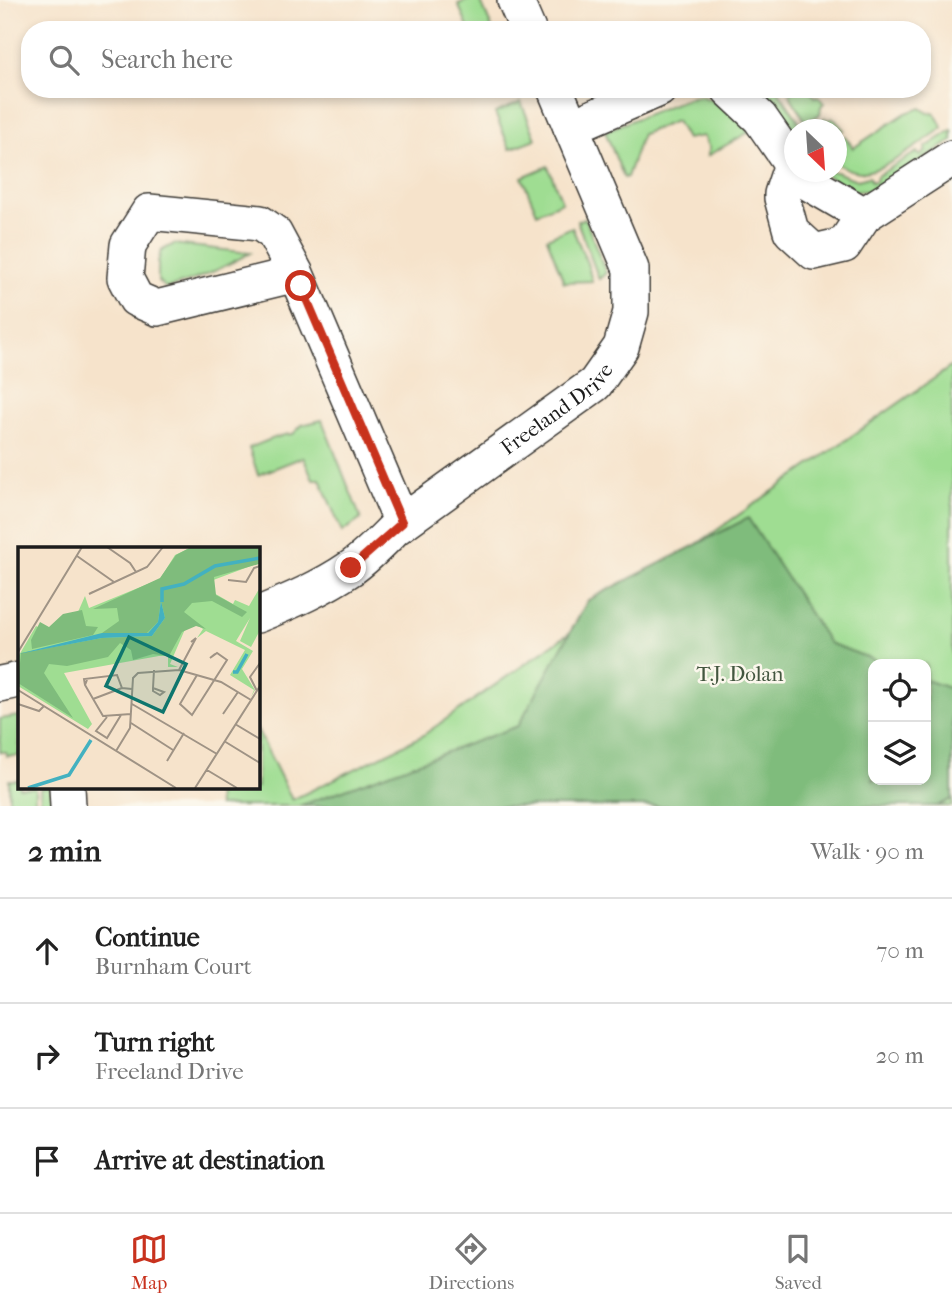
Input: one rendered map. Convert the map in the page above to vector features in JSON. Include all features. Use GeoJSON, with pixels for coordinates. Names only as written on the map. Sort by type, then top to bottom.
{"type":"FeatureCollection","features":[{"type":"Feature","properties":{"kind":"street"},"geometry":{"type":"LineString","coordinates":[[515,0],[524,21]]}},
{"type":"Feature","properties":{"kind":"street","name":"Freeland Drive"},"geometry":{"type":"LineString","coordinates":[[259,614],[300,597],[351,568],[402,523],[595,384],[621,347],[631,312],[631,270],[559,98]]}},
{"type":"Feature","properties":{"kind":"street"},"geometry":{"type":"LineString","coordinates":[[571,127],[638,98]]}},
{"type":"Feature","properties":{"kind":"street"},"geometry":{"type":"LineString","coordinates":[[739,98],[760,118],[784,152]]}},
{"type":"Feature","properties":{"kind":"street"},"geometry":{"type":"LineString","coordinates":[[788,182],[782,198],[791,231],[814,253],[844,245],[864,215],[952,158]]}},
{"type":"Feature","properties":{"kind":"street"},"geometry":{"type":"LineString","coordinates":[[807,182],[864,215]]}},
{"type":"Feature","properties":{"kind":"street"},"geometry":{"type":"LineString","coordinates":[[296,274],[402,523]]}},
{"type":"Feature","properties":{"kind":"street"},"geometry":{"type":"LineString","coordinates":[[0,684],[18,680]]}},
{"type":"Feature","properties":{"kind":"street"},"geometry":{"type":"LineString","coordinates":[[67,788],[68,806]]}},
{"type":"Feature","properties":{"kind":"green space"},"geometry":{"type":"Polygon","coordinates":[[[468,0],[480,0],[489,21],[465,21],[458,4],[468,0]]]}},
{"type":"Feature","properties":{"kind":"green space"},"geometry":{"type":"Polygon","coordinates":[[[688,98],[705,98],[727,110],[749,132],[707,156],[709,148],[703,136],[686,139],[676,121],[642,134],[627,177],[624,178],[605,131],[688,98]]]}},
{"type":"Feature","properties":{"kind":"green space"},"geometry":{"type":"Polygon","coordinates":[[[765,98],[783,98],[797,119],[784,119],[784,124],[765,98]]]}},
{"type":"Feature","properties":{"kind":"green space"},"geometry":{"type":"Polygon","coordinates":[[[791,98],[820,98],[824,103],[820,114],[811,119],[804,119],[791,98]]]}},
{"type":"Feature","properties":{"kind":"green space"},"geometry":{"type":"Polygon","coordinates":[[[521,102],[536,139],[510,149],[495,113],[521,102]]]}},
{"type":"Feature","properties":{"kind":"green space"},"geometry":{"type":"Polygon","coordinates":[[[921,108],[928,113],[934,112],[943,128],[897,159],[878,168],[865,172],[847,169],[847,139],[853,148],[906,113],[921,108]]]}},
{"type":"Feature","properties":{"kind":"green space"},"geometry":{"type":"Polygon","coordinates":[[[952,130],[952,141],[870,191],[853,191],[838,182],[847,182],[847,176],[857,180],[869,177],[872,182],[876,181],[877,176],[917,152],[920,156],[926,151],[925,148],[952,130]]]}},
{"type":"Feature","properties":{"kind":"green space"},"geometry":{"type":"Polygon","coordinates":[[[548,166],[562,202],[537,213],[522,177],[548,166]]]}},
{"type":"Feature","properties":{"kind":"green space"},"geometry":{"type":"Polygon","coordinates":[[[585,218],[606,273],[599,279],[577,221],[585,218]]]}},
{"type":"Feature","properties":{"kind":"green space"},"geometry":{"type":"Polygon","coordinates":[[[572,227],[592,281],[564,282],[547,238],[572,227]]]}},
{"type":"Feature","properties":{"kind":"green space"},"geometry":{"type":"Polygon","coordinates":[[[174,244],[250,253],[198,278],[166,288],[158,281],[158,262],[161,251],[174,244]]]}},
{"type":"Feature","properties":{"kind":"green space","name":"T.J. Dolan"},"geometry":{"type":"Polygon","coordinates":[[[952,366],[952,806],[218,806],[217,788],[259,788],[259,733],[292,800],[422,736],[952,366]]]}},
{"type":"Feature","properties":{"kind":"green space"},"geometry":{"type":"Polygon","coordinates":[[[322,420],[361,519],[342,532],[320,479],[313,479],[303,457],[258,475],[249,448],[293,434],[302,425],[322,420]]]}},
{"type":"Feature","properties":{"kind":"green space","name":"T.J. Dolan"},"geometry":{"type":"Polygon","coordinates":[[[748,518],[829,643],[872,659],[868,659],[868,785],[931,785],[931,682],[952,688],[952,799],[937,806],[299,806],[518,726],[588,600],[748,518]]]}},
{"type":"Feature","properties":{"kind":"green space"},"geometry":{"type":"Polygon","coordinates":[[[18,716],[18,756],[7,756],[6,752],[0,752],[0,719],[18,716]]]}},
{"type":"Feature","properties":{"kind":"green space"},"geometry":{"type":"Polygon","coordinates":[[[9,780],[18,780],[18,788],[35,788],[35,806],[9,806],[9,780]]]}},
{"type":"Feature","properties":{"kind":"green space"},"geometry":{"type":"Polygon","coordinates":[[[40,788],[51,788],[52,806],[41,806],[40,788]]]}},
{"type":"Feature","properties":{"kind":"route"},"geometry":{"type":"LineString","coordinates":[[301,286],[402,523],[351,568]]}}]}
